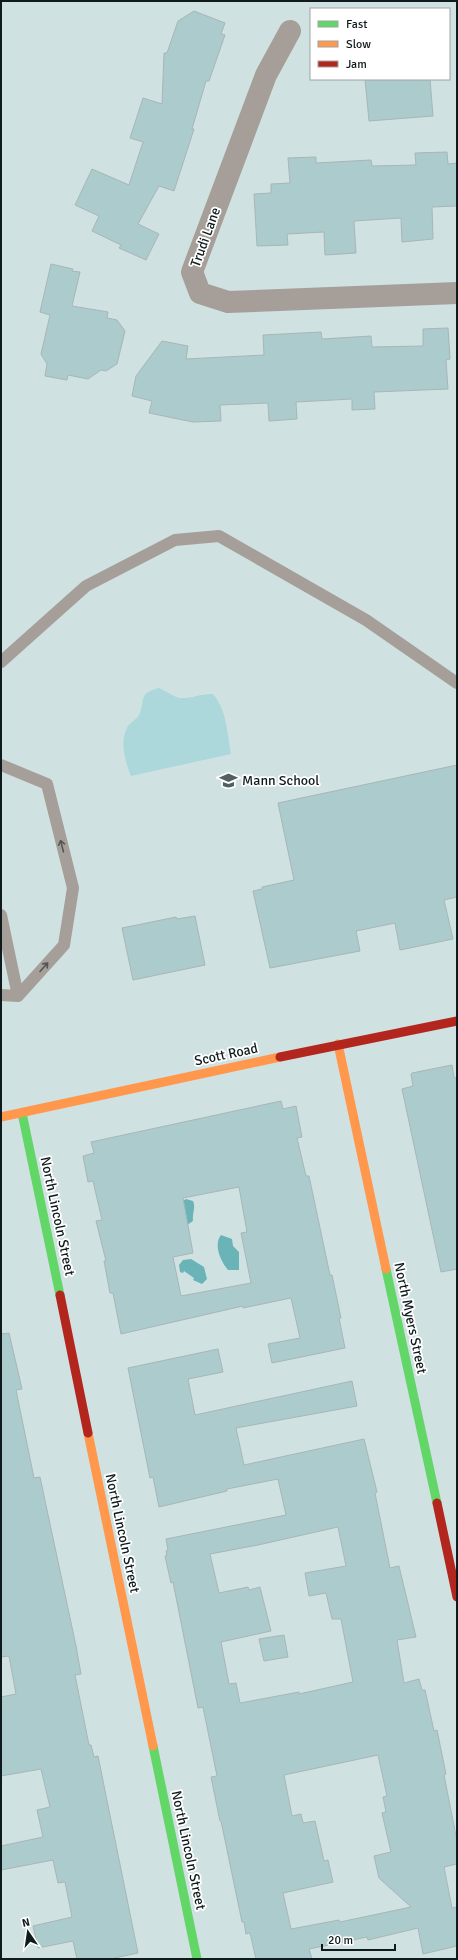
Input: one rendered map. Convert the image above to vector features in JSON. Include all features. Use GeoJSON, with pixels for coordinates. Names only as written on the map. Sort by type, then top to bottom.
{"type":"FeatureCollection","features":[{"type":"Feature","properties":{"kind":"street","name":"Trudi Lane"},"geometry":{"type":"LineString","coordinates":[[290,31],[266,75],[192,272],[200,293],[228,302],[457,293]]}},
{"type":"Feature","properties":{"kind":"street","name":"Scott Road"},"geometry":{"type":"LineString","coordinates":[[1,1117],[338,1044],[457,1021]]}},
{"type":"Feature","properties":{"kind":"street","name":"North Myers Street"},"geometry":{"type":"LineString","coordinates":[[338,1044],[457,1597]]}},
{"type":"Feature","properties":{"kind":"street","name":"North Lincoln Street"},"geometry":{"type":"LineString","coordinates":[[22,1113],[197,1959]]}},
{"type":"Feature","properties":{"kind":"lane"},"geometry":{"type":"LineString","coordinates":[[1,662],[86,586],[175,540],[219,536],[366,620],[457,683]]}},
{"type":"Feature","properties":{"kind":"lane"},"geometry":{"type":"LineString","coordinates":[[1,765],[47,784],[73,888],[64,945],[18,996]]}},
{"type":"Feature","properties":{"kind":"lane"},"geometry":{"type":"LineString","coordinates":[[1,915],[18,996]]}},
{"type":"Feature","properties":{"kind":"lane"},"geometry":{"type":"LineString","coordinates":[[1,995],[18,996]]}},
{"type":"Feature","properties":{"kind":"shaded area"},"geometry":{"type":"Polygon","coordinates":[[[159,688],[180,698],[213,694],[218,700],[224,714],[231,754],[131,776],[123,744],[125,732],[128,726],[139,715],[145,695],[152,690],[159,688]]]}},
{"type":"Feature","properties":{"kind":"shaded area"},"geometry":{"type":"Polygon","coordinates":[[[186,1199],[193,1201],[194,1206],[193,1221],[187,1225],[181,1202],[186,1199]]]}},
{"type":"Feature","properties":{"kind":"shaded area"},"geometry":{"type":"Polygon","coordinates":[[[221,1235],[232,1239],[233,1246],[239,1252],[239,1270],[228,1270],[223,1263],[218,1248],[221,1235]]]}},
{"type":"Feature","properties":{"kind":"shaded area"},"geometry":{"type":"Polygon","coordinates":[[[191,1259],[204,1267],[207,1279],[202,1284],[193,1280],[194,1278],[184,1271],[183,1273],[180,1272],[179,1265],[183,1260],[191,1259]]]}},
{"type":"Feature","properties":{"kind":"building"},"geometry":{"type":"Polygon","coordinates":[[[194,11],[225,23],[221,34],[225,35],[209,81],[206,81],[192,129],[194,129],[174,191],[159,186],[138,224],[159,234],[146,260],[119,248],[121,245],[92,231],[99,216],[75,205],[92,169],[129,185],[143,142],[130,138],[143,98],[162,104],[164,53],[167,53],[178,21],[194,11]]]}},
{"type":"Feature","properties":{"kind":"building"},"geometry":{"type":"Polygon","coordinates":[[[365,80],[430,80],[433,116],[369,121],[365,80]]]}},
{"type":"Feature","properties":{"kind":"building"},"geometry":{"type":"Polygon","coordinates":[[[447,152],[448,164],[457,163],[457,206],[432,207],[433,239],[402,242],[401,218],[354,221],[356,253],[325,255],[324,232],[287,234],[288,245],[257,246],[254,194],[271,193],[271,184],[290,183],[288,158],[316,157],[316,163],[371,160],[372,166],[416,165],[415,153],[447,152]]]}},
{"type":"Feature","properties":{"kind":"building"},"geometry":{"type":"Polygon","coordinates":[[[51,264],[80,272],[72,306],[108,312],[107,318],[117,320],[125,331],[117,364],[106,371],[101,370],[88,379],[68,375],[67,380],[45,376],[47,364],[41,354],[50,315],[40,312],[51,264]]]}},
{"type":"Feature","properties":{"kind":"building"},"geometry":{"type":"Polygon","coordinates":[[[448,328],[450,359],[446,360],[448,389],[374,392],[375,409],[352,410],[352,399],[296,402],[297,419],[269,421],[268,403],[220,405],[221,421],[193,422],[149,413],[152,401],[132,396],[136,376],[162,341],[188,346],[186,359],[264,355],[263,335],[321,332],[322,339],[371,336],[372,347],[423,346],[423,329],[448,328]]]}},
{"type":"Feature","properties":{"kind":"building"},"geometry":{"type":"Polygon","coordinates":[[[457,765],[457,897],[444,900],[453,939],[400,950],[395,923],[356,931],[360,951],[270,968],[253,891],[262,889],[262,887],[294,880],[278,803],[457,765]]]}},
{"type":"Feature","properties":{"kind":"building"},"geometry":{"type":"Polygon","coordinates":[[[195,916],[205,965],[133,980],[122,928],[176,917],[177,919],[195,916]]]}},
{"type":"Feature","properties":{"kind":"building"},"geometry":{"type":"Polygon","coordinates":[[[452,1065],[454,1077],[457,1079],[457,1269],[441,1272],[402,1089],[413,1086],[412,1073],[452,1065]]]}},
{"type":"Feature","properties":{"kind":"building"},"geometry":{"type":"Polygon","coordinates":[[[281,1101],[283,1109],[296,1106],[302,1137],[297,1138],[306,1176],[309,1176],[330,1275],[332,1275],[341,1318],[339,1318],[345,1348],[272,1363],[268,1344],[300,1338],[291,1298],[243,1308],[243,1306],[121,1334],[113,1293],[110,1293],[104,1261],[106,1261],[96,1221],[102,1220],[93,1181],[88,1182],[83,1156],[94,1153],[91,1142],[281,1101]],[[239,1187],[183,1198],[193,1253],[173,1257],[181,1296],[251,1283],[241,1233],[247,1232],[239,1187]]]}},
{"type":"Feature","properties":{"kind":"building"},"geometry":{"type":"Polygon","coordinates":[[[9,1333],[22,1389],[16,1390],[34,1478],[40,1477],[76,1646],[81,1674],[75,1675],[89,1745],[91,1745],[94,1757],[98,1756],[138,1953],[110,1959],[77,1959],[73,1941],[38,1948],[33,1926],[72,1917],[65,1882],[58,1883],[53,1860],[1,1870],[1,1846],[43,1837],[37,1810],[50,1807],[41,1769],[1,1776],[1,1697],[16,1694],[9,1656],[1,1657],[1,1334],[9,1333]]]}},
{"type":"Feature","properties":{"kind":"building"},"geometry":{"type":"Polygon","coordinates":[[[218,1349],[223,1372],[188,1379],[195,1415],[352,1381],[357,1406],[236,1428],[244,1465],[364,1439],[377,1492],[375,1493],[390,1568],[399,1566],[416,1637],[397,1640],[404,1683],[419,1679],[422,1690],[425,1690],[434,1731],[437,1730],[446,1774],[444,1775],[457,1841],[457,1864],[444,1867],[452,1908],[457,1907],[457,1946],[423,1954],[418,1928],[368,1940],[367,1937],[309,1949],[312,1959],[256,1959],[250,1933],[246,1934],[244,1922],[242,1922],[220,1821],[211,1777],[217,1776],[203,1707],[198,1708],[173,1582],[171,1583],[165,1556],[167,1556],[166,1551],[168,1550],[166,1539],[286,1515],[278,1479],[227,1489],[227,1491],[159,1507],[153,1477],[150,1478],[128,1368],[218,1349]],[[338,1527],[210,1554],[219,1593],[248,1587],[249,1590],[260,1587],[271,1631],[221,1642],[229,1684],[236,1683],[240,1703],[299,1692],[299,1694],[353,1682],[341,1619],[332,1619],[326,1593],[309,1596],[305,1573],[346,1566],[338,1527]],[[378,1755],[284,1775],[292,1816],[301,1814],[303,1823],[315,1821],[324,1861],[328,1860],[333,1882],[283,1893],[291,1929],[339,1920],[340,1922],[411,1907],[379,1878],[374,1856],[391,1852],[382,1813],[386,1812],[383,1797],[387,1796],[378,1755]]]}},
{"type":"Feature","properties":{"kind":"building"},"geometry":{"type":"Polygon","coordinates":[[[284,1635],[288,1657],[264,1661],[259,1639],[284,1635]]]}},
{"type":"Feature","properties":{"kind":"traffic: fast"},"geometry":{"type":"LineString","coordinates":[[22,1113],[60,1295]]}},
{"type":"Feature","properties":{"kind":"traffic: fast"},"geometry":{"type":"LineString","coordinates":[[386,1269],[437,1503]]}},
{"type":"Feature","properties":{"kind":"traffic: fast"},"geometry":{"type":"LineString","coordinates":[[153,1746],[197,1959]]}},
{"type":"Feature","properties":{"kind":"traffic: slow"},"geometry":{"type":"LineString","coordinates":[[338,1044],[386,1269]]}},
{"type":"Feature","properties":{"kind":"traffic: slow"},"geometry":{"type":"LineString","coordinates":[[1,1117],[280,1057]]}},
{"type":"Feature","properties":{"kind":"traffic: slow"},"geometry":{"type":"LineString","coordinates":[[88,1433],[153,1746]]}},
{"type":"Feature","properties":{"kind":"traffic: jam"},"geometry":{"type":"LineString","coordinates":[[280,1057],[457,1021]]}},
{"type":"Feature","properties":{"kind":"traffic: jam"},"geometry":{"type":"LineString","coordinates":[[60,1295],[88,1433]]}},
{"type":"Feature","properties":{"kind":"traffic: jam"},"geometry":{"type":"LineString","coordinates":[[437,1503],[457,1597]]}},
{"type":"Feature","properties":{"kind":"place","name":"Mann School"},"geometry":{"type":"Point","coordinates":[229,780]}}]}
